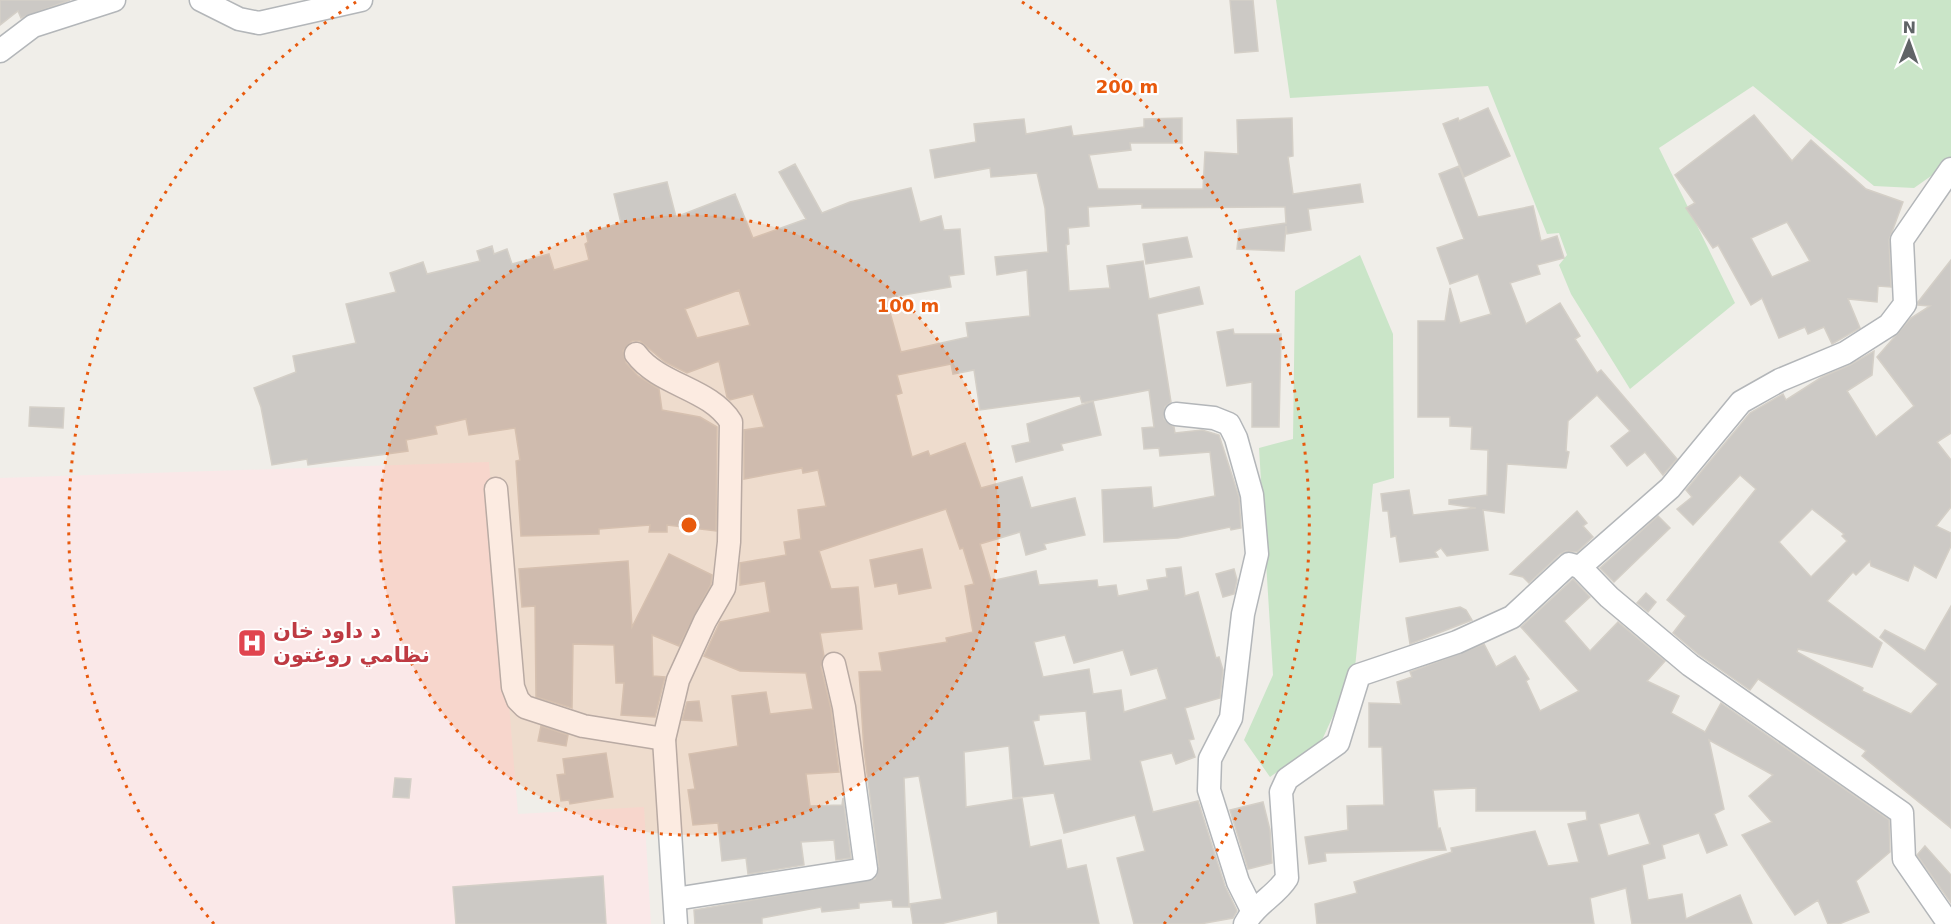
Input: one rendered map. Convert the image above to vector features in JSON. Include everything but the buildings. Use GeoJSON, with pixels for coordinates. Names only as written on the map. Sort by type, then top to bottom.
{"type":"FeatureCollection","features":[{"type":"Feature","properties":{"kind":"street"},"geometry":{"type":"LineString","coordinates":[[0,51],[33,26],[114,0]]}},
{"type":"Feature","properties":{"kind":"street"},"geometry":{"type":"LineString","coordinates":[[201,0],[239,19],[259,23],[361,0]]}},
{"type":"Feature","properties":{"kind":"street"},"geometry":{"type":"LineString","coordinates":[[1580,567],[1670,488],[1741,402],[1780,380],[1845,353],[1889,326],[1905,304],[1902,240],[1951,169]]}},
{"type":"Feature","properties":{"kind":"street"},"geometry":{"type":"LineString","coordinates":[[636,354],[646,367],[722,408],[730,423],[729,542],[724,588],[705,621],[678,680],[664,739],[676,924]]}},
{"type":"Feature","properties":{"kind":"street"},"geometry":{"type":"LineString","coordinates":[[1176,414],[1214,417],[1229,424],[1236,438],[1252,495],[1257,554],[1243,614],[1231,718],[1210,759],[1209,790],[1249,917],[1287,878],[1281,792],[1287,779],[1338,743],[1359,675],[1457,642],[1512,617],[1569,564],[1580,567],[1609,597],[1690,665],[1902,813],[1904,859],[1949,924]]}},
{"type":"Feature","properties":{"kind":"street"},"geometry":{"type":"LineString","coordinates":[[496,489],[513,687],[518,700],[525,707],[583,726],[664,739]]}},
{"type":"Feature","properties":{"kind":"street"},"geometry":{"type":"LineString","coordinates":[[675,898],[866,868],[844,707],[834,664]]}},
{"type":"Feature","properties":{"kind":"shaded area","name":"د داود خان نظامي روغتون"},"geometry":{"type":"Polygon","coordinates":[[[489,462],[518,814],[644,807],[651,924],[0,924],[0,478],[489,462]]]}},
{"type":"Feature","properties":{"kind":"green space"},"geometry":{"type":"Polygon","coordinates":[[[1276,0],[1951,0],[1951,162],[1914,188],[1874,186],[1753,86],[1659,148],[1735,303],[1630,389],[1571,294],[1559,265],[1567,255],[1559,233],[1547,234],[1488,86],[1290,98],[1276,0]]]}},
{"type":"Feature","properties":{"kind":"green space"},"geometry":{"type":"Polygon","coordinates":[[[1360,255],[1393,334],[1394,478],[1373,484],[1355,668],[1322,740],[1270,777],[1244,740],[1273,675],[1259,448],[1293,439],[1295,291],[1360,255]]]}},
{"type":"Feature","properties":{"kind":"place","name":"د داود خان نظامي روغتون"},"geometry":{"type":"Point","coordinates":[252,643]}}]}
